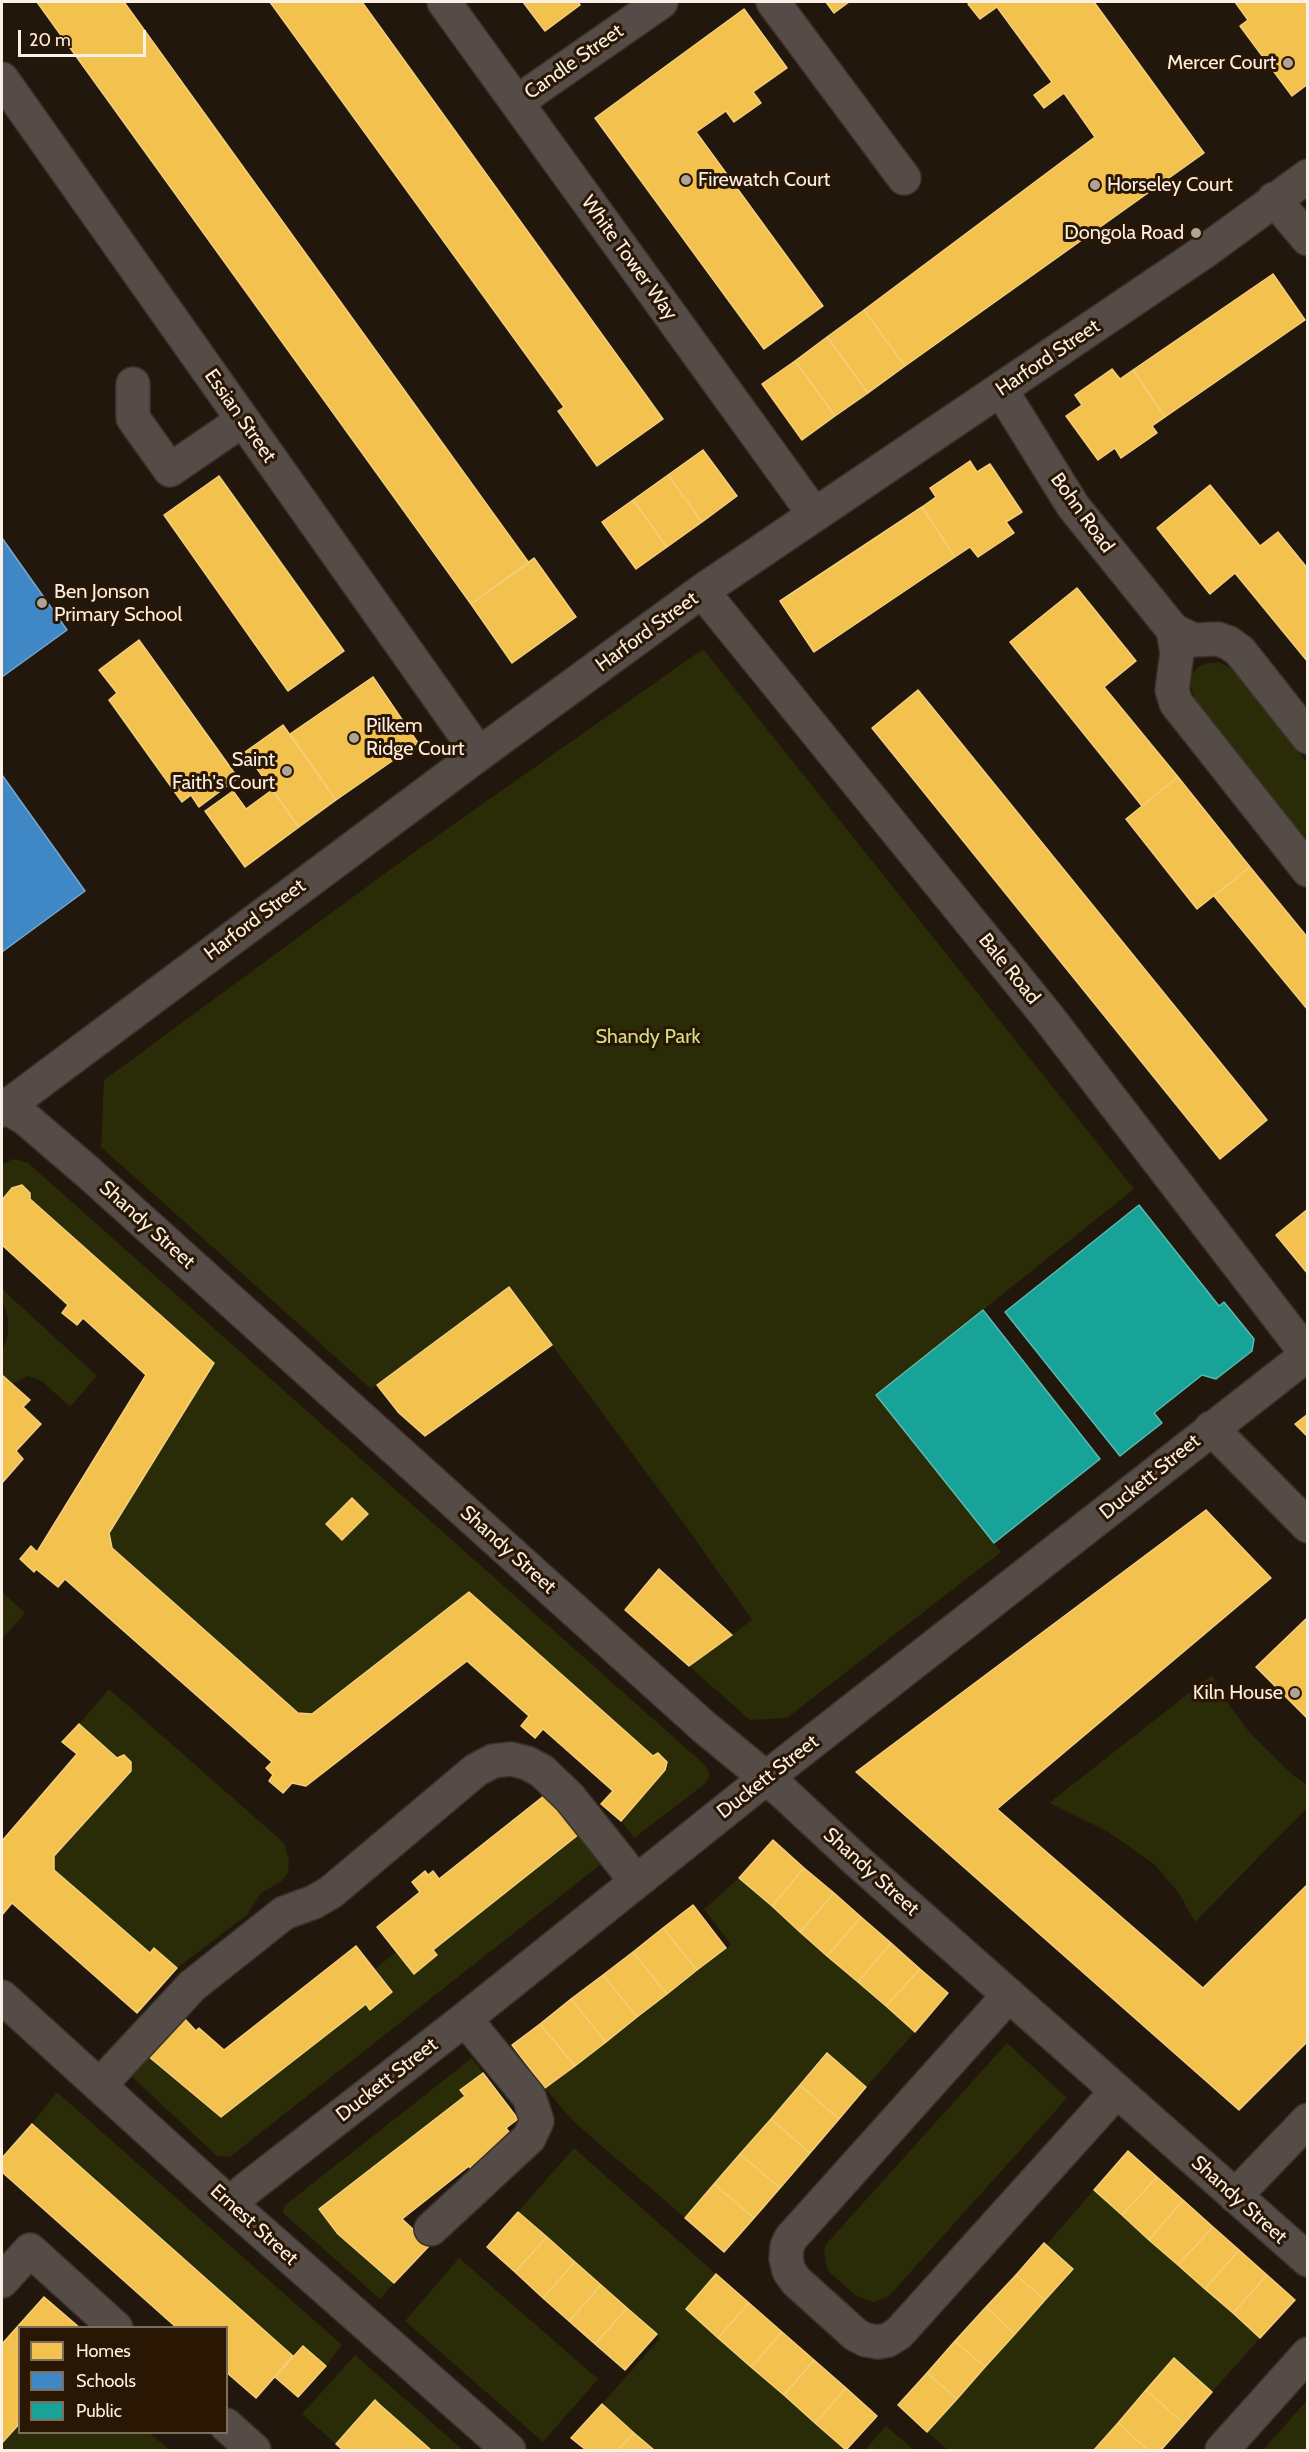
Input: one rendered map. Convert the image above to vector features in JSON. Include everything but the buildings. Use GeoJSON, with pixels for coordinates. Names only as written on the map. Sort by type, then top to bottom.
{"type":"FeatureCollection","features":[{"type":"Feature","properties":{"kind":"street","name":"White Tower Way"},"geometry":{"type":"LineString","coordinates":[[444,2],[814,514]]}},
{"type":"Feature","properties":{"kind":"street","name":"Candle Street"},"geometry":{"type":"LineString","coordinates":[[517,102],[662,2]]}},
{"type":"Feature","properties":{"kind":"street"},"geometry":{"type":"LineString","coordinates":[[773,2],[904,178]]}},
{"type":"Feature","properties":{"kind":"street","name":"Essian Street"},"geometry":{"type":"LineString","coordinates":[[2,79],[479,753]]}},
{"type":"Feature","properties":{"kind":"street","name":"Harford Street"},"geometry":{"type":"LineString","coordinates":[[3,1107],[479,753],[702,591],[1208,249],[1308,176]]}},
{"type":"Feature","properties":{"kind":"street"},"geometry":{"type":"LineString","coordinates":[[1274,199],[1308,239]]}},
{"type":"Feature","properties":{"kind":"street"},"geometry":{"type":"LineString","coordinates":[[133,384],[133,418],[170,470],[243,420]]}},
{"type":"Feature","properties":{"kind":"street","name":"Bohn Road"},"geometry":{"type":"LineString","coordinates":[[1001,390],[1073,506],[1173,630]]}},
{"type":"Feature","properties":{"kind":"street","name":"Bale Road"},"geometry":{"type":"LineString","coordinates":[[702,591],[1043,1010],[1307,1354]]}},
{"type":"Feature","properties":{"kind":"street"},"geometry":{"type":"LineString","coordinates":[[1173,630],[1193,640],[1218,639],[1240,651],[1308,737]]}},
{"type":"Feature","properties":{"kind":"street"},"geometry":{"type":"LineString","coordinates":[[1173,630],[1177,653],[1172,690],[1176,703],[1308,870]]}},
{"type":"Feature","properties":{"kind":"street","name":"Shandy Street"},"geometry":{"type":"LineString","coordinates":[[3,1107],[26,1119],[89,1173],[695,1719],[766,1778],[1308,2260]]}},
{"type":"Feature","properties":{"kind":"street","name":"Duckett Street"},"geometry":{"type":"LineString","coordinates":[[231,2205],[244,2191],[465,2019],[766,1778],[1307,1354]]}},
{"type":"Feature","properties":{"kind":"street"},"geometry":{"type":"LineString","coordinates":[[1211,1428],[1308,1526]]}},
{"type":"Feature","properties":{"kind":"street"},"geometry":{"type":"LineString","coordinates":[[100,2085],[192,1986],[284,1913],[314,1902],[331,1892],[477,1770],[493,1761],[511,1759],[527,1763],[542,1771],[570,1798],[636,1881]]}},
{"type":"Feature","properties":{"kind":"street"},"geometry":{"type":"LineString","coordinates":[[1009,1995],[791,2238],[787,2246],[786,2259],[789,2271],[796,2281],[856,2335],[878,2342],[888,2340],[899,2333],[1117,2091]]}},
{"type":"Feature","properties":{"kind":"street","name":"Ernest Street"},"geometry":{"type":"LineString","coordinates":[[2,1997],[231,2205],[509,2451]]}},
{"type":"Feature","properties":{"kind":"street"},"geometry":{"type":"LineString","coordinates":[[431,2229],[529,2138],[537,2121],[529,2097],[465,2019]]}},
{"type":"Feature","properties":{"kind":"street"},"geometry":{"type":"LineString","coordinates":[[1235,2196],[1308,2120]]}},
{"type":"Feature","properties":{"kind":"street"},"geometry":{"type":"LineString","coordinates":[[2,2281],[30,2250],[114,2326]]}},
{"type":"Feature","properties":{"kind":"street"},"geometry":{"type":"LineString","coordinates":[[1222,2451],[1308,2354]]}},
{"type":"Feature","properties":{"kind":"street"},"geometry":{"type":"LineString","coordinates":[[228,2427],[254,2451]]}},
{"type":"Feature","properties":{"kind":"green space","name":"Shandy Park"},"geometry":{"type":"Polygon","coordinates":[[[703,649],[1134,1189],[877,1395],[1001,1552],[787,1718],[750,1720],[689,1666],[752,1620],[688,1529],[509,1287],[371,1389],[101,1147],[104,1080],[410,855],[703,649]]]}},
{"type":"Feature","properties":{"kind":"green space"},"geometry":{"type":"Polygon","coordinates":[[[1219,662],[1235,671],[1307,763],[1307,843],[1196,701],[1189,682],[1192,674],[1198,667],[1219,662]]]}},
{"type":"Feature","properties":{"kind":"green space"},"geometry":{"type":"Polygon","coordinates":[[[13,1159],[27,1162],[706,1766],[710,1775],[706,1783],[634,1838],[621,1821],[664,1770],[667,1762],[658,1753],[653,1756],[469,1592],[312,1714],[298,1713],[112,1548],[109,1533],[214,1363],[30,1199],[30,1193],[22,1185],[12,1188],[2,1200],[2,1165],[13,1159]]]}},
{"type":"Feature","properties":{"kind":"green space"},"geometry":{"type":"Polygon","coordinates":[[[3,1290],[97,1376],[70,1407],[43,1382],[35,1378],[28,1376],[12,1384],[2,1375],[2,1351],[8,1335],[8,1318],[2,1298],[3,1290]]]}},
{"type":"Feature","properties":{"kind":"green space"},"geometry":{"type":"Polygon","coordinates":[[[2,1592],[25,1613],[2,1639],[2,1592]]]}},
{"type":"Feature","properties":{"kind":"green space"},"geometry":{"type":"Polygon","coordinates":[[[1212,1675],[1224,1698],[1250,1733],[1294,1776],[1307,1785],[1307,1808],[1195,1922],[1178,1892],[1154,1864],[1107,1831],[1049,1803],[1212,1675]]]}},
{"type":"Feature","properties":{"kind":"green space"},"geometry":{"type":"Polygon","coordinates":[[[109,1689],[284,1843],[289,1860],[288,1873],[282,1881],[261,1893],[247,1915],[177,1968],[154,1948],[150,1953],[54,1870],[54,1856],[131,1771],[131,1762],[124,1755],[117,1758],[79,1724],[109,1689]]]}},
{"type":"Feature","properties":{"kind":"green space"},"geometry":{"type":"Polygon","coordinates":[[[578,1835],[600,1865],[230,2157],[217,2156],[130,2075],[148,2056],[221,2117],[366,2004],[370,2010],[392,1992],[375,1969],[396,1952],[414,1973],[437,1956],[433,1950],[578,1835]]]}},
{"type":"Feature","properties":{"kind":"green space"},"geometry":{"type":"Polygon","coordinates":[[[739,1878],[915,2032],[866,2087],[827,2054],[685,2218],[573,2121],[545,2088],[731,1945],[704,1909],[739,1878]]]}},
{"type":"Feature","properties":{"kind":"green space"},"geometry":{"type":"Polygon","coordinates":[[[1007,2043],[1067,2098],[889,2296],[874,2302],[858,2297],[829,2272],[824,2250],[828,2242],[1007,2043]]]}},
{"type":"Feature","properties":{"kind":"green space"},"geometry":{"type":"Polygon","coordinates":[[[472,2058],[483,2073],[461,2089],[465,2096],[319,2209],[338,2234],[394,2283],[380,2299],[283,2213],[284,2206],[472,2058]]]}},
{"type":"Feature","properties":{"kind":"green space"},"geometry":{"type":"Polygon","coordinates":[[[57,2092],[342,2345],[326,2366],[303,2346],[293,2356],[32,2124],[57,2092]]]}},
{"type":"Feature","properties":{"kind":"green space"},"geometry":{"type":"Polygon","coordinates":[[[574,2148],[716,2274],[686,2309],[846,2450],[654,2450],[602,2404],[660,2338],[518,2212],[574,2148]]]}},
{"type":"Feature","properties":{"kind":"green space"},"geometry":{"type":"Polygon","coordinates":[[[1094,2190],[1260,2338],[1212,2392],[1174,2358],[1094,2450],[948,2450],[927,2432],[1073,2270],[1046,2245],[1094,2190]]]}},
{"type":"Feature","properties":{"kind":"green space"},"geometry":{"type":"Polygon","coordinates":[[[459,2258],[598,2379],[543,2442],[405,2321],[459,2258]]]}},
{"type":"Feature","properties":{"kind":"green space"},"geometry":{"type":"Polygon","coordinates":[[[355,2355],[463,2450],[431,2450],[375,2400],[336,2444],[302,2414],[355,2355]]]}},
{"type":"Feature","properties":{"kind":"green space"},"geometry":{"type":"Polygon","coordinates":[[[1307,2400],[1307,2450],[1263,2450],[1307,2400]]]}},
{"type":"Feature","properties":{"kind":"green space"},"geometry":{"type":"Polygon","coordinates":[[[18,2424],[18,2434],[150,2434],[170,2450],[2,2450],[2,2443],[18,2424]]]}},
{"type":"Feature","properties":{"kind":"green space"},"geometry":{"type":"Polygon","coordinates":[[[886,2426],[913,2449],[915,2450],[865,2450],[886,2426]]]}},
{"type":"Feature","properties":{"kind":"place","name":"Mercer Court"},"geometry":{"type":"Point","coordinates":[1288,63]}},
{"type":"Feature","properties":{"kind":"place","name":"Firewatch Court"},"geometry":{"type":"Point","coordinates":[686,180]}},
{"type":"Feature","properties":{"kind":"place","name":"Horseley Court"},"geometry":{"type":"Point","coordinates":[1095,185]}},
{"type":"Feature","properties":{"kind":"place","name":"Dongola Road"},"geometry":{"type":"Point","coordinates":[1196,233]}},
{"type":"Feature","properties":{"kind":"place","name":"Ben Jonson Primary School"},"geometry":{"type":"Point","coordinates":[42,603]}},
{"type":"Feature","properties":{"kind":"place","name":"Pilkem Ridge Court"},"geometry":{"type":"Point","coordinates":[354,738]}},
{"type":"Feature","properties":{"kind":"place","name":"Saint Faith's Court"},"geometry":{"type":"Point","coordinates":[287,771]}},
{"type":"Feature","properties":{"kind":"place","name":"Kiln House"},"geometry":{"type":"Point","coordinates":[1295,1693]}}]}
